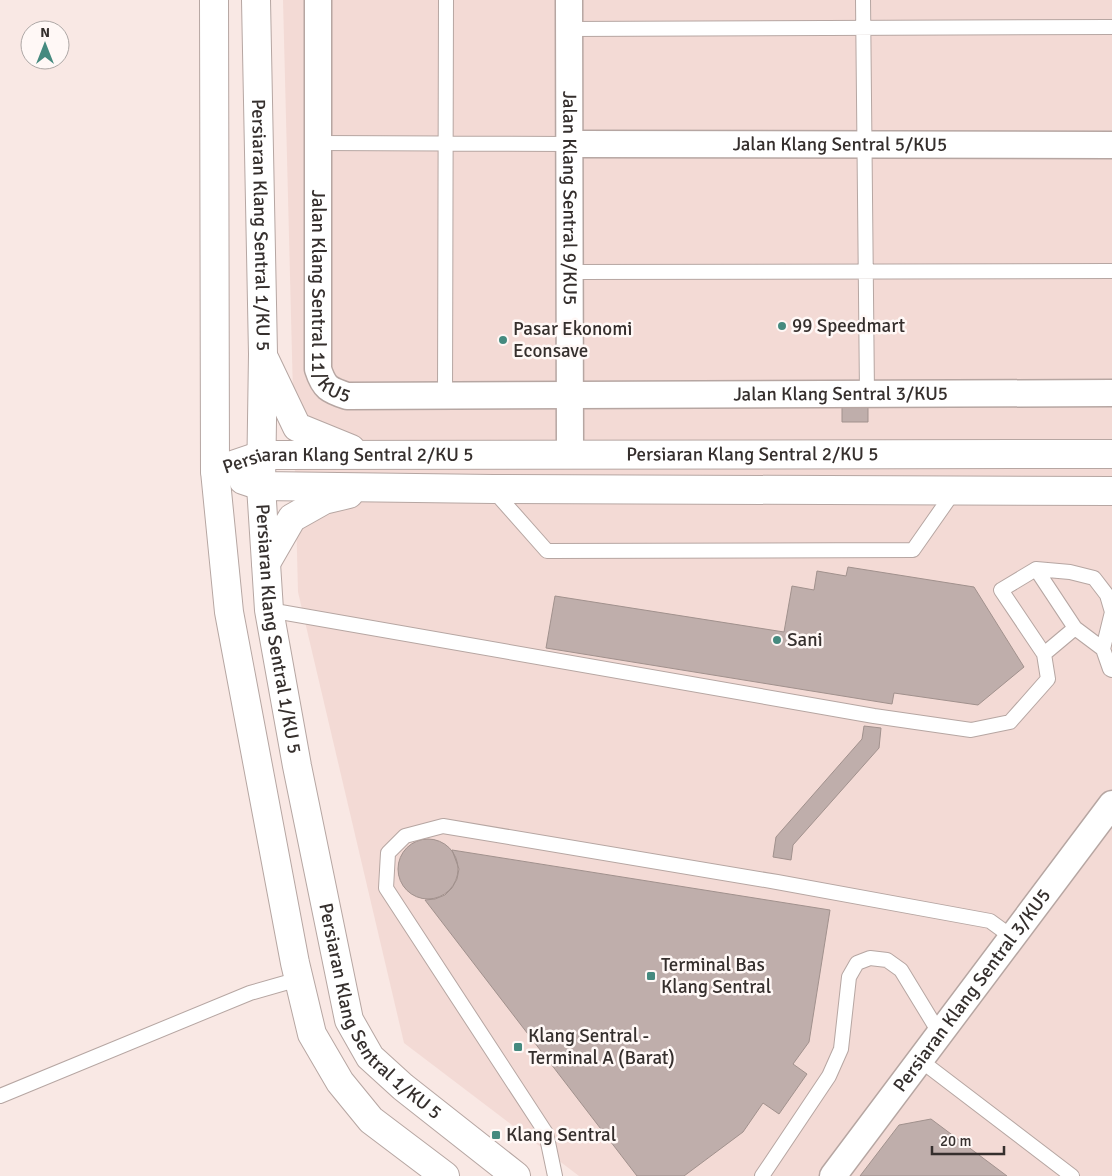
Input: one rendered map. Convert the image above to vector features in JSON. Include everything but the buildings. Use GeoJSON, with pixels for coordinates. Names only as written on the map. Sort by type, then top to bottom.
{"type":"FeatureCollection","features":[{"type":"Feature","properties":{"kind":"street","name":"Persiaran Klang Sentral 1/KU 5"},"geometry":{"type":"LineString","coordinates":[[214,0],[215,471],[229,612],[299,979],[312,1034],[340,1082],[371,1120],[445,1176]]}},
{"type":"Feature","properties":{"kind":"street","name":"Persiaran Klang Sentral 1/KU 5"},"geometry":{"type":"LineString","coordinates":[[256,0],[262,354],[261,486],[269,610],[297,766],[349,1020],[370,1058],[403,1087],[516,1176]]}},
{"type":"Feature","properties":{"kind":"street","name":"Jalan Klang Sentral 11/KU5"},"geometry":{"type":"LineString","coordinates":[[318,0],[318,369],[322,382],[331,390],[347,396],[570,395]]}},
{"type":"Feature","properties":{"kind":"street","name":"Jalan Klang Sentral 9/KU5"},"geometry":{"type":"LineString","coordinates":[[568,0],[570,454]]}},
{"type":"Feature","properties":{"kind":"street","name":"Jalan Klang Sentral 5/KU5"},"geometry":{"type":"LineString","coordinates":[[569,144],[1112,145]]}},
{"type":"Feature","properties":{"kind":"street"},"geometry":{"type":"LineString","coordinates":[[262,354],[297,427],[365,454]]}},
{"type":"Feature","properties":{"kind":"street","name":"Jalan Klang Sentral 3/KU5"},"geometry":{"type":"LineString","coordinates":[[570,395],[1112,393]]}},
{"type":"Feature","properties":{"kind":"street","name":"Persiaran Klang Sentral 2/KU 5"},"geometry":{"type":"LineString","coordinates":[[215,471],[262,455],[1112,454]]}},
{"type":"Feature","properties":{"kind":"street","name":"Persiaran Klang Sentral 2/KU 5"},"geometry":{"type":"LineString","coordinates":[[215,471],[261,486],[493,489],[1112,491]]}},
{"type":"Feature","properties":{"kind":"street"},"geometry":{"type":"LineString","coordinates":[[266,562],[292,518],[324,500],[377,488]]}},
{"type":"Feature","properties":{"kind":"street","name":"Persiaran Klang Sentral 3/KU5"},"geometry":{"type":"LineString","coordinates":[[833,1176],[1112,804]]}},
{"type":"Feature","properties":{"kind":"lane"},"geometry":{"type":"LineString","coordinates":[[446,0],[446,396]]}},
{"type":"Feature","properties":{"kind":"lane"},"geometry":{"type":"LineString","coordinates":[[863,0],[867,394]]}},
{"type":"Feature","properties":{"kind":"lane"},"geometry":{"type":"LineString","coordinates":[[569,29],[1112,27]]}},
{"type":"Feature","properties":{"kind":"lane"},"geometry":{"type":"LineString","coordinates":[[318,143],[569,144]]}},
{"type":"Feature","properties":{"kind":"lane"},"geometry":{"type":"LineString","coordinates":[[570,272],[1112,271]]}},
{"type":"Feature","properties":{"kind":"lane"},"geometry":{"type":"LineString","coordinates":[[493,489],[547,551],[913,550],[955,490]]}},
{"type":"Feature","properties":{"kind":"lane"},"geometry":{"type":"LineString","coordinates":[[269,610],[874,716],[971,730],[1010,722],[1048,679],[1044,654],[1001,590],[1036,569],[1070,572],[1094,578],[1107,595],[1112,612],[1102,649]]}},
{"type":"Feature","properties":{"kind":"lane"},"geometry":{"type":"LineString","coordinates":[[1036,569],[1075,628],[1102,649],[1112,670]]}},
{"type":"Feature","properties":{"kind":"lane"},"geometry":{"type":"LineString","coordinates":[[1044,654],[1075,628]]}},
{"type":"Feature","properties":{"kind":"lane"},"geometry":{"type":"LineString","coordinates":[[555,1176],[546,1133],[386,888],[388,853],[405,836],[444,826],[767,880],[990,921],[1016,932]]}},
{"type":"Feature","properties":{"kind":"lane"},"geometry":{"type":"LineString","coordinates":[[762,1176],[829,1076],[841,1050],[849,977],[857,964],[870,958],[887,960],[901,970],[940,1034]]}},
{"type":"Feature","properties":{"kind":"lane"},"geometry":{"type":"LineString","coordinates":[[0,1096],[250,993],[299,979]]}},
{"type":"Feature","properties":{"kind":"lane"},"geometry":{"type":"LineString","coordinates":[[920,1060],[1072,1176]]}},
{"type":"Feature","properties":{"kind":"shaded area","name":"Klang Sentral"},"geometry":{"type":"Polygon","coordinates":[[[283,0],[1112,0],[1112,1176],[579,1176],[404,1043],[298,592],[283,0]]]}},
{"type":"Feature","properties":{"kind":"place","name":"99 Speedmart"},"geometry":{"type":"Point","coordinates":[782,326]}},
{"type":"Feature","properties":{"kind":"place","name":"Pasar Ekonomi Econsave"},"geometry":{"type":"Point","coordinates":[503,340]}},
{"type":"Feature","properties":{"kind":"place","name":"Sani"},"geometry":{"type":"Point","coordinates":[777,640]}},
{"type":"Feature","properties":{"kind":"place","name":"Terminal Bas Klang Sentral"},"geometry":{"type":"Point","coordinates":[651,976]}},
{"type":"Feature","properties":{"kind":"place","name":"Klang Sentral - Terminal A (Barat)"},"geometry":{"type":"Point","coordinates":[518,1047]}},
{"type":"Feature","properties":{"kind":"place","name":"Klang Sentral"},"geometry":{"type":"Point","coordinates":[496,1135]}}]}
